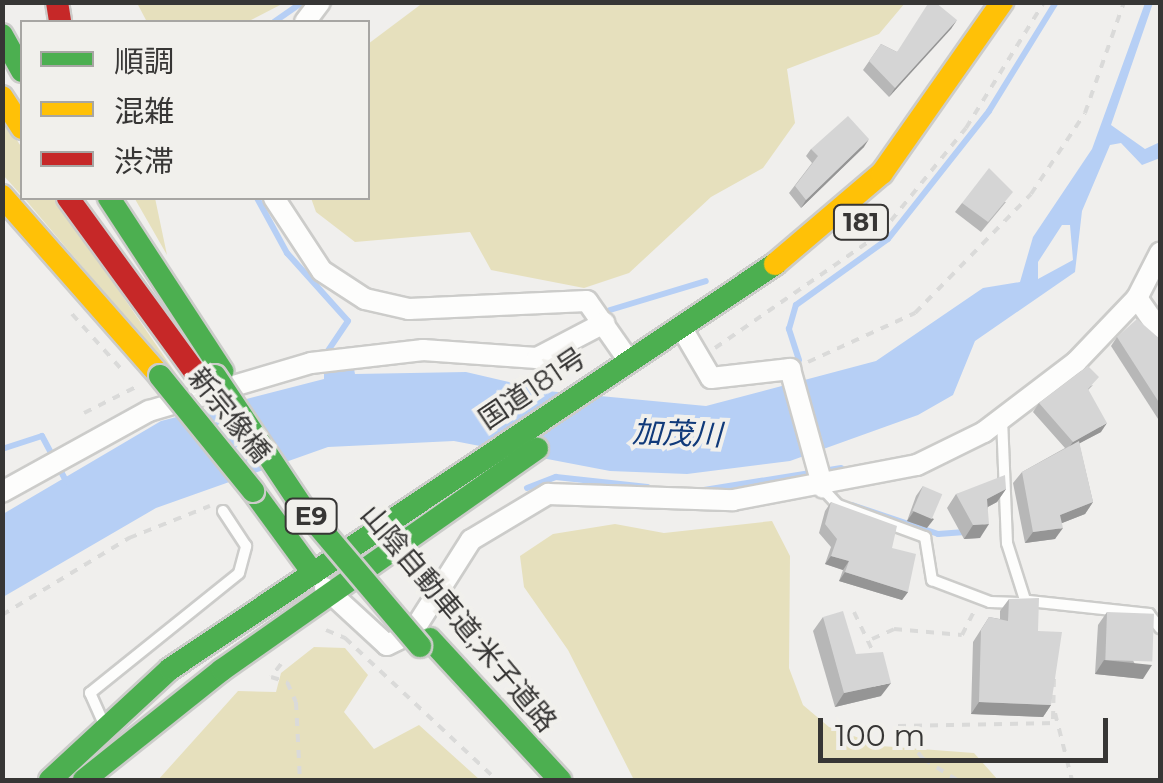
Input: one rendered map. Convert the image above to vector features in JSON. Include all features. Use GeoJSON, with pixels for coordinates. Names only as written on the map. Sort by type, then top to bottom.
{"type":"FeatureCollection","features":[{"type":"Feature","properties":{"kind":"main road","name":"国道181号"},"geometry":{"type":"LineString","coordinates":[[686,335],[791,253],[882,173],[1002,2]]}},
{"type":"Feature","properties":{"kind":"main road","name":"国道181号"},"geometry":{"type":"LineString","coordinates":[[50,780],[170,669],[458,473],[628,369],[803,270],[881,204],[961,108],[1024,2]]}},
{"type":"Feature","properties":{"kind":"main road"},"geometry":{"type":"LineString","coordinates":[[2,15],[20,46]]}},
{"type":"Feature","properties":{"kind":"main road"},"geometry":{"type":"LineString","coordinates":[[2,35],[20,67]]}},
{"type":"Feature","properties":{"kind":"main road"},"geometry":{"type":"LineString","coordinates":[[2,97],[20,125]]}},
{"type":"Feature","properties":{"kind":"main road","name":"新宗像橋"},"geometry":{"type":"LineString","coordinates":[[2,196],[151,380],[253,492],[313,573]]}},
{"type":"Feature","properties":{"kind":"main road"},"geometry":{"type":"LineString","coordinates":[[70,200],[213,377]]}},
{"type":"Feature","properties":{"kind":"main road","name":"山陰自動車道;米子道路"},"geometry":{"type":"LineString","coordinates":[[97,200],[304,508],[425,642],[560,780]]}},
{"type":"Feature","properties":{"kind":"main road","name":"山陰自動車道;米子道路"},"geometry":{"type":"LineString","coordinates":[[110,200],[213,377],[425,642],[542,780]]}},
{"type":"Feature","properties":{"kind":"main road","name":"国道181号"},"geometry":{"type":"LineString","coordinates":[[84,780],[473,493],[628,369]]}},
{"type":"Feature","properties":{"kind":"street"},"geometry":{"type":"LineString","coordinates":[[275,200],[322,272],[365,299],[410,309],[576,299],[604,322],[628,369]]}},
{"type":"Feature","properties":{"kind":"street"},"geometry":{"type":"LineString","coordinates":[[313,573],[331,595],[388,645],[412,633],[472,540],[548,494],[692,502],[917,465],[1002,419],[1076,362],[1136,298],[1160,253]]}},
{"type":"Feature","properties":{"kind":"street"},"geometry":{"type":"LineString","coordinates":[[1136,298],[1160,331]]}},
{"type":"Feature","properties":{"kind":"street"},"geometry":{"type":"LineString","coordinates":[[2,492],[149,411],[312,362],[423,350],[538,358],[604,322]]}},
{"type":"Feature","properties":{"kind":"street"},"geometry":{"type":"LineString","coordinates":[[686,335],[704,372],[722,381],[791,375],[821,482]]}},
{"type":"Feature","properties":{"kind":"lane"},"geometry":{"type":"LineString","coordinates":[[1002,419],[1008,544],[1026,602]]}},
{"type":"Feature","properties":{"kind":"lane"},"geometry":{"type":"LineString","coordinates":[[821,482],[838,505],[925,536],[928,578],[980,598],[1149,614],[1160,628]]}},
{"type":"Feature","properties":{"kind":"lane"},"geometry":{"type":"LineString","coordinates":[[106,728],[90,693],[239,574],[246,546],[224,511]]}},
{"type":"Feature","properties":{"kind":"path"},"geometry":{"type":"LineString","coordinates":[[791,375],[915,313],[1031,194],[1085,113],[1124,2]]}},
{"type":"Feature","properties":{"kind":"path"},"geometry":{"type":"LineString","coordinates":[[84,413],[151,380]]}},
{"type":"Feature","properties":{"kind":"path"},"geometry":{"type":"LineString","coordinates":[[2,616],[166,520],[203,507],[224,511]]}},
{"type":"Feature","properties":{"kind":"path"},"geometry":{"type":"LineString","coordinates":[[872,639],[894,629],[962,636],[980,598]]}},
{"type":"Feature","properties":{"kind":"path"},"geometry":{"type":"LineString","coordinates":[[854,612],[872,639],[877,664]]}},
{"type":"Feature","properties":{"kind":"path"},"geometry":{"type":"LineString","coordinates":[[314,630],[345,638],[497,780]]}},
{"type":"Feature","properties":{"kind":"path"},"geometry":{"type":"LineString","coordinates":[[274,655],[283,650],[272,681],[291,687],[299,714],[300,780]]}},
{"type":"Feature","properties":{"kind":"path"},"geometry":{"type":"LineString","coordinates":[[1055,672],[1052,702],[1072,780]]}},
{"type":"Feature","properties":{"kind":"path"},"geometry":{"type":"LineString","coordinates":[[957,780],[923,759],[898,726],[1055,721]]}},
{"type":"Feature","properties":{"kind":"path"},"geometry":{"type":"LineString","coordinates":[[1134,780],[1152,780]]}},
{"type":"Feature","properties":{"kind":"shaded area"},"geometry":{"type":"Polygon","coordinates":[[[424,2],[905,2],[879,34],[787,69],[795,123],[763,168],[711,197],[629,273],[584,288],[491,270],[470,232],[355,242],[316,212],[312,200],[370,200],[370,42],[424,2]]]}},
{"type":"Feature","properties":{"kind":"shaded area"},"geometry":{"type":"Polygon","coordinates":[[[137,3],[284,3],[251,20],[146,20],[137,3]]]}},
{"type":"Feature","properties":{"kind":"shaded area"},"geometry":{"type":"Polygon","coordinates":[[[2,117],[20,145],[20,194],[3,175],[2,117]]]}},
{"type":"Feature","properties":{"kind":"shaded area"},"geometry":{"type":"Polygon","coordinates":[[[26,200],[56,200],[190,394],[26,200]]]}},
{"type":"Feature","properties":{"kind":"shaded area"},"geometry":{"type":"Polygon","coordinates":[[[136,200],[155,200],[167,255],[136,200]]]}},
{"type":"Feature","properties":{"kind":"shaded area"},"geometry":{"type":"Polygon","coordinates":[[[772,521],[790,556],[789,668],[803,705],[829,727],[881,746],[974,753],[998,780],[634,780],[568,650],[524,587],[520,556],[553,534],[615,524],[664,533],[772,521]]]}},
{"type":"Feature","properties":{"kind":"shaded area"},"geometry":{"type":"Polygon","coordinates":[[[314,647],[345,648],[368,675],[344,712],[374,749],[419,725],[480,780],[158,780],[238,691],[276,692],[281,673],[314,647]]]}},
{"type":"Feature","properties":{"kind":"water","name":"加茂川"},"geometry":{"type":"Polygon","coordinates":[[[1145,3],[1153,3],[1111,125],[1145,149],[1160,142],[1160,158],[1142,165],[1121,143],[1110,145],[1082,211],[1075,272],[975,341],[953,395],[918,415],[790,461],[687,474],[610,471],[454,441],[328,447],[156,508],[3,597],[3,514],[161,421],[324,379],[324,362],[352,359],[355,374],[466,372],[547,391],[706,406],[876,361],[983,288],[1020,282],[1033,237],[1092,149],[1145,3]],[[1062,225],[1038,262],[1038,279],[1073,260],[1070,225],[1062,225]]]}},
{"type":"Feature","properties":{"kind":"building"},"geometry":{"type":"Polygon","coordinates":[[[929,2],[935,2],[957,20],[895,88],[869,61],[881,44],[897,52],[929,2]]]}},
{"type":"Feature","properties":{"kind":"building"},"geometry":{"type":"Polygon","coordinates":[[[848,116],[869,139],[806,200],[795,186],[818,156],[811,149],[848,116]]]}},
{"type":"Feature","properties":{"kind":"building"},"geometry":{"type":"Polygon","coordinates":[[[989,168],[1013,192],[988,222],[962,203],[989,168]]]}},
{"type":"Feature","properties":{"kind":"building"},"geometry":{"type":"Polygon","coordinates":[[[1137,319],[1160,339],[1160,404],[1117,337],[1137,319]]]}},
{"type":"Feature","properties":{"kind":"building"},"geometry":{"type":"Polygon","coordinates":[[[1088,366],[1099,377],[1088,389],[1107,423],[1073,442],[1039,403],[1088,366]]]}},
{"type":"Feature","properties":{"kind":"building"},"geometry":{"type":"Polygon","coordinates":[[[1079,441],[1093,502],[1060,515],[1063,528],[1033,532],[1022,472],[1079,441]]]}},
{"type":"Feature","properties":{"kind":"building"},"geometry":{"type":"Polygon","coordinates":[[[1005,475],[1006,489],[987,499],[989,524],[973,525],[956,494],[1005,475]]]}},
{"type":"Feature","properties":{"kind":"building"},"geometry":{"type":"Polygon","coordinates":[[[923,486],[942,494],[932,519],[912,511],[923,486]]]}},
{"type":"Feature","properties":{"kind":"building"},"geometry":{"type":"Polygon","coordinates":[[[831,502],[897,526],[892,548],[916,554],[908,592],[845,572],[849,561],[831,556],[837,539],[825,524],[831,502]]]}},
{"type":"Feature","properties":{"kind":"building"},"geometry":{"type":"Polygon","coordinates":[[[1039,598],[1038,631],[1062,632],[1051,705],[979,702],[981,630],[989,617],[1008,621],[1009,599],[1039,598]]]}},
{"type":"Feature","properties":{"kind":"building"},"geometry":{"type":"Polygon","coordinates":[[[843,611],[856,654],[883,652],[891,683],[844,693],[823,617],[843,611]]]}},
{"type":"Feature","properties":{"kind":"building"},"geometry":{"type":"Polygon","coordinates":[[[1107,612],[1154,614],[1152,662],[1105,660],[1107,612]]]}},
{"type":"Feature","properties":{"kind":"waterway"},"geometry":{"type":"LineString","coordinates":[[277,20],[303,2]]}},
{"type":"Feature","properties":{"kind":"waterway"},"geometry":{"type":"LineString","coordinates":[[799,360],[789,329],[796,305],[888,239],[989,111],[1056,2]]}},
{"type":"Feature","properties":{"kind":"waterway"},"geometry":{"type":"LineString","coordinates":[[258,200],[287,253],[348,321],[323,358]]}},
{"type":"Feature","properties":{"kind":"waterway"},"geometry":{"type":"LineString","coordinates":[[610,310],[706,281]]}},
{"type":"Feature","properties":{"kind":"waterway"},"geometry":{"type":"LineString","coordinates":[[2,449],[42,436],[66,481]]}},
{"type":"Feature","properties":{"kind":"waterway"},"geometry":{"type":"LineString","coordinates":[[704,490],[841,468]]}},
{"type":"Feature","properties":{"kind":"waterway"},"geometry":{"type":"LineString","coordinates":[[527,488],[556,477],[647,487]]}},
{"type":"Feature","properties":{"kind":"waterway"},"geometry":{"type":"LineString","coordinates":[[852,505],[938,534],[965,532]]}},
{"type":"Feature","properties":{"kind":"traffic: fast"},"geometry":{"type":"LineString","coordinates":[[2,35],[20,67]]}},
{"type":"Feature","properties":{"kind":"traffic: fast"},"geometry":{"type":"LineString","coordinates":[[110,200],[222,371]]}},
{"type":"Feature","properties":{"kind":"traffic: fast"},"geometry":{"type":"LineString","coordinates":[[50,780],[170,669],[775,264]]}},
{"type":"Feature","properties":{"kind":"traffic: fast"},"geometry":{"type":"LineString","coordinates":[[160,376],[253,491]]}},
{"type":"Feature","properties":{"kind":"traffic: fast"},"geometry":{"type":"LineString","coordinates":[[215,376],[303,508],[420,646]]}},
{"type":"Feature","properties":{"kind":"traffic: fast"},"geometry":{"type":"LineString","coordinates":[[84,780],[222,670],[537,449]]}},
{"type":"Feature","properties":{"kind":"traffic: fast"},"geometry":{"type":"LineString","coordinates":[[253,491],[313,573]]}},
{"type":"Feature","properties":{"kind":"traffic: fast"},"geometry":{"type":"LineString","coordinates":[[430,639],[560,780]]}},
{"type":"Feature","properties":{"kind":"traffic: slow"},"geometry":{"type":"LineString","coordinates":[[775,264],[882,173],[1002,2]]}},
{"type":"Feature","properties":{"kind":"traffic: slow"},"geometry":{"type":"LineString","coordinates":[[2,97],[20,125]]}},
{"type":"Feature","properties":{"kind":"traffic: slow"},"geometry":{"type":"LineString","coordinates":[[2,196],[160,376]]}},
{"type":"Feature","properties":{"kind":"traffic: jam"},"geometry":{"type":"LineString","coordinates":[[57,2],[60,20]]}},
{"type":"Feature","properties":{"kind":"traffic: jam"},"geometry":{"type":"LineString","coordinates":[[69,200],[203,383]]}}]}
